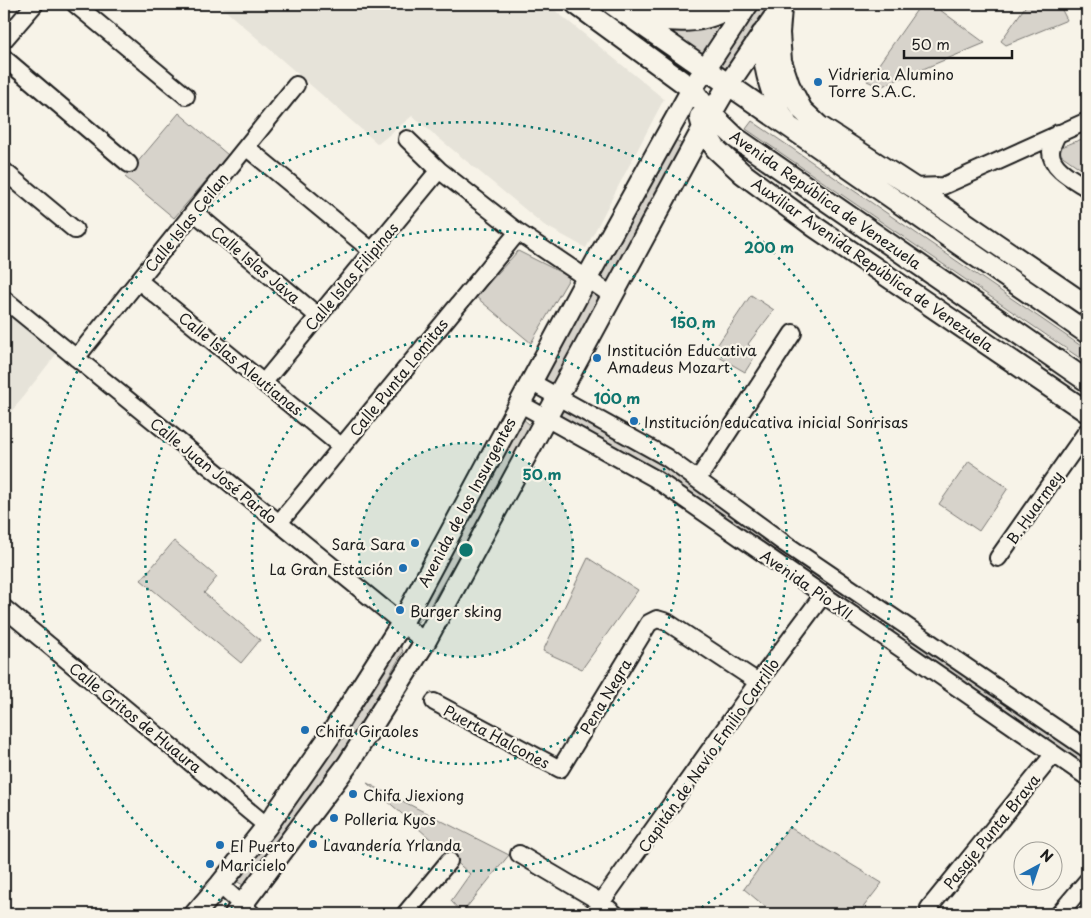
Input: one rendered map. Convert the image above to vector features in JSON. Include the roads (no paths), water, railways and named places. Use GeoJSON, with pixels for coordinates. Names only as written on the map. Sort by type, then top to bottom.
{"type":"FeatureCollection","features":[{"type":"Feature","properties":{"kind":"main road","name":"Avenida República de Venezuela"},"geometry":{"type":"LineString","coordinates":[[576,4],[692,89],[707,121],[736,138],[1087,381]]}},
{"type":"Feature","properties":{"kind":"main road"},"geometry":{"type":"LineString","coordinates":[[614,4],[658,20],[677,22],[708,17],[725,10],[733,4]]}},
{"type":"Feature","properties":{"kind":"main road"},"geometry":{"type":"LineString","coordinates":[[614,4],[789,128],[1087,333]]}},
{"type":"Feature","properties":{"kind":"main road","name":"Avenida de los Insurgentes"},"geometry":{"type":"LineString","coordinates":[[195,914],[267,826],[332,733],[402,623],[586,278],[692,89],[748,4]]}},
{"type":"Feature","properties":{"kind":"main road","name":"Avenida de los Insurgentes"},"geometry":{"type":"LineString","coordinates":[[244,911],[348,764],[425,642],[707,121],[728,85],[782,5]]}},
{"type":"Feature","properties":{"kind":"main road"},"geometry":{"type":"LineString","coordinates":[[782,5],[778,33],[781,61],[789,85],[802,110],[820,126],[1087,306]]}},
{"type":"Feature","properties":{"kind":"main road"},"geometry":{"type":"LineString","coordinates":[[762,34],[762,54],[766,74],[779,111],[789,128]]}},
{"type":"Feature","properties":{"kind":"main road","name":"Auxiliar Avenida República de Venezuela"},"geometry":{"type":"LineString","coordinates":[[707,121],[716,149],[746,177],[815,227],[1087,412]]}},
{"type":"Feature","properties":{"kind":"street"},"geometry":{"type":"LineString","coordinates":[[4,40],[35,4]]}},
{"type":"Feature","properties":{"kind":"street"},"geometry":{"type":"LineString","coordinates":[[76,4],[186,96]]}},
{"type":"Feature","properties":{"kind":"street"},"geometry":{"type":"LineString","coordinates":[[658,4],[681,9],[700,8],[714,4]]}},
{"type":"Feature","properties":{"kind":"street"},"geometry":{"type":"LineString","coordinates":[[4,58],[129,164]]}},
{"type":"Feature","properties":{"kind":"street","name":"Calle Islas Ceilan"},"geometry":{"type":"LineString","coordinates":[[76,358],[296,85]]}},
{"type":"Feature","properties":{"kind":"street"},"geometry":{"type":"LineString","coordinates":[[913,187],[943,186],[1087,121]]}},
{"type":"Feature","properties":{"kind":"street"},"geometry":{"type":"LineString","coordinates":[[1058,134],[1052,145],[1051,154],[1054,162],[1062,171],[1087,188]]}},
{"type":"Feature","properties":{"kind":"street"},"geometry":{"type":"LineString","coordinates":[[407,139],[439,170],[518,232],[613,296]]}},
{"type":"Feature","properties":{"kind":"street"},"geometry":{"type":"LineString","coordinates":[[246,147],[372,250]]}},
{"type":"Feature","properties":{"kind":"street","name":"Calle Islas Filipinas"},"geometry":{"type":"LineString","coordinates":[[264,382],[439,170]]}},
{"type":"Feature","properties":{"kind":"street"},"geometry":{"type":"LineString","coordinates":[[4,171],[75,230]]}},
{"type":"Feature","properties":{"kind":"street"},"geometry":{"type":"LineString","coordinates":[[943,186],[944,209]]}},
{"type":"Feature","properties":{"kind":"street","name":"Calle Islas Java"},"geometry":{"type":"LineString","coordinates":[[194,212],[318,316]]}},
{"type":"Feature","properties":{"kind":"street","name":"Calle Punta Lomitas"},"geometry":{"type":"LineString","coordinates":[[279,523],[518,232]]}},
{"type":"Feature","properties":{"kind":"street","name":"Calle Islas Aleutianas"},"geometry":{"type":"LineString","coordinates":[[139,281],[342,447]]}},
{"type":"Feature","properties":{"kind":"street","name":"Calle Juan José Pardo"},"geometry":{"type":"LineString","coordinates":[[4,299],[425,642]]}},
{"type":"Feature","properties":{"kind":"street"},"geometry":{"type":"LineString","coordinates":[[698,479],[792,333]]}},
{"type":"Feature","properties":{"kind":"street","name":"Avenida Pio XII"},"geometry":{"type":"LineString","coordinates":[[531,382],[601,420],[698,479],[784,543],[1087,749]]}},
{"type":"Feature","properties":{"kind":"street","name":"Avenida Pio XII"},"geometry":{"type":"LineString","coordinates":[[519,403],[654,478],[1087,777]]}},
{"type":"Feature","properties":{"kind":"street"},"geometry":{"type":"LineString","coordinates":[[590,442],[601,420]]}},
{"type":"Feature","properties":{"kind":"street","name":"B. Huarmey"},"geometry":{"type":"LineString","coordinates":[[998,558],[1087,431]]}},
{"type":"Feature","properties":{"kind":"street","name":"Capitán de Navío Emilio Carrillo"},"geometry":{"type":"LineString","coordinates":[[598,909],[758,682],[823,595]]}},
{"type":"Feature","properties":{"kind":"street","name":"Calle Gritos de Huaura"},"geometry":{"type":"LineString","coordinates":[[4,608],[267,826]]}},
{"type":"Feature","properties":{"kind":"street","name":"Pena Negra"},"geometry":{"type":"LineString","coordinates":[[560,769],[649,623],[657,619],[667,622],[758,682]]}},
{"type":"Feature","properties":{"kind":"street"},"geometry":{"type":"LineString","coordinates":[[894,644],[906,626]]}},
{"type":"Feature","properties":{"kind":"street","name":"Puerta Halcones"},"geometry":{"type":"LineString","coordinates":[[434,702],[560,769]]}},
{"type":"Feature","properties":{"kind":"street","name":"Pasaje Punta Brava"},"geometry":{"type":"LineString","coordinates":[[929,908],[1053,754]]}},
{"type":"Feature","properties":{"kind":"street"},"geometry":{"type":"LineString","coordinates":[[520,854],[598,909],[615,914]]}},
{"type":"Feature","properties":{"kind":"street"},"geometry":{"type":"LineString","coordinates":[[405,914],[449,860]]}},
{"type":"Feature","properties":{"kind":"street"},"geometry":{"type":"LineString","coordinates":[[1060,914],[1087,881]]}},
{"type":"Feature","properties":{"kind":"street"},"geometry":{"type":"LineString","coordinates":[[220,885],[244,911]]}},
{"type":"Feature","properties":{"kind":"place","name":"Vidrieria Alumino Torre S.A.C."},"geometry":{"type":"Point","coordinates":[818,82]}},
{"type":"Feature","properties":{"kind":"place","name":"Institución Educativa Amadeus Mozart"},"geometry":{"type":"Point","coordinates":[597,358]}},
{"type":"Feature","properties":{"kind":"place","name":"Institución educativa inicial Sonrisas"},"geometry":{"type":"Point","coordinates":[634,421]}},
{"type":"Feature","properties":{"kind":"place","name":"Sara Sara"},"geometry":{"type":"Point","coordinates":[415,543]}},
{"type":"Feature","properties":{"kind":"place","name":"La Gran Estación"},"geometry":{"type":"Point","coordinates":[403,568]}},
{"type":"Feature","properties":{"kind":"place","name":"Burger sking"},"geometry":{"type":"Point","coordinates":[400,610]}},
{"type":"Feature","properties":{"kind":"place","name":"Chifa Giraoles"},"geometry":{"type":"Point","coordinates":[305,730]}},
{"type":"Feature","properties":{"kind":"place","name":"Chifa Jiexiong"},"geometry":{"type":"Point","coordinates":[353,794]}},
{"type":"Feature","properties":{"kind":"place","name":"Polleria Kyos"},"geometry":{"type":"Point","coordinates":[334,818]}},
{"type":"Feature","properties":{"kind":"place","name":"Lavandería Yrlanda"},"geometry":{"type":"Point","coordinates":[313,844]}},
{"type":"Feature","properties":{"kind":"place","name":"El Puerto"},"geometry":{"type":"Point","coordinates":[220,845]}},
{"type":"Feature","properties":{"kind":"place","name":"Maricielo"},"geometry":{"type":"Point","coordinates":[210,864]}}]}
